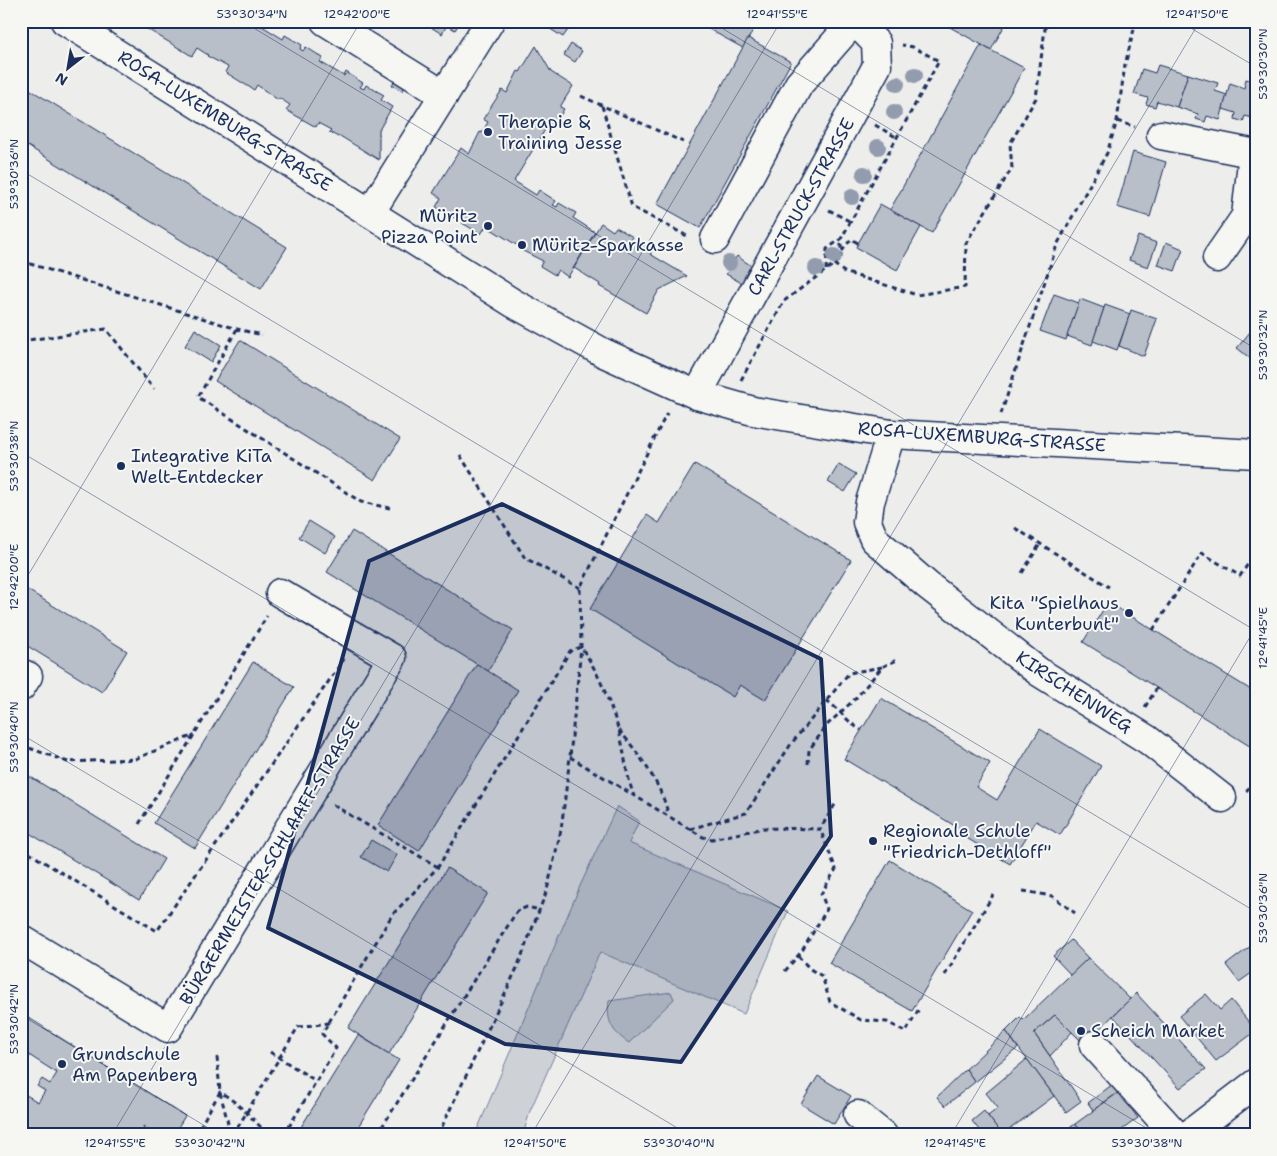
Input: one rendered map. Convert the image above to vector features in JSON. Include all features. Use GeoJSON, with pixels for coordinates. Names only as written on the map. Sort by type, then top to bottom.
{"type":"FeatureCollection","features":[{"type":"Feature","properties":{"kind":"street"},"geometry":{"type":"LineString","coordinates":[[325,21],[444,95]]}},
{"type":"Feature","properties":{"kind":"street"},"geometry":{"type":"LineString","coordinates":[[370,213],[490,21]]}},
{"type":"Feature","properties":{"kind":"street"},"geometry":{"type":"LineString","coordinates":[[704,239],[799,84],[855,21],[876,43]]}},
{"type":"Feature","properties":{"kind":"street","name":"ROSA-LUXEMBURG-STRASSE"},"geometry":{"type":"LineString","coordinates":[[77,24],[521,308],[604,353],[698,395],[753,410],[891,434],[1256,454]]}},
{"type":"Feature","properties":{"kind":"street","name":"CARL-STRUCK-STRASSE"},"geometry":{"type":"LineString","coordinates":[[698,395],[878,66],[876,43]]}},
{"type":"Feature","properties":{"kind":"street"},"geometry":{"type":"LineString","coordinates":[[1161,135],[1255,153],[1246,216],[1217,258]]}},
{"type":"Feature","properties":{"kind":"street","name":"KIRSCHENWEG"},"geometry":{"type":"LineString","coordinates":[[891,434],[870,502],[867,522],[874,540],[927,585],[1039,672],[1148,740],[1222,798]]}},
{"type":"Feature","properties":{"kind":"street","name":"BÜRGERMEISTER-SCHLAAFF-STRASSE"},"geometry":{"type":"LineString","coordinates":[[21,939],[168,1028],[392,658],[280,593]]}},
{"type":"Feature","properties":{"kind":"street"},"geometry":{"type":"LineString","coordinates":[[1094,1045],[1176,1135]]}},
{"type":"Feature","properties":{"kind":"street"},"geometry":{"type":"LineString","coordinates":[[1188,1135],[1256,1083]]}},
{"type":"Feature","properties":{"kind":"street"},"geometry":{"type":"LineString","coordinates":[[858,1115],[883,1135]]}},
{"type":"Feature","properties":{"kind":"path"},"geometry":{"type":"LineString","coordinates":[[834,264],[844,272],[917,295],[965,287],[966,243],[1012,168],[1010,144],[1036,98],[1046,21]]}},
{"type":"Feature","properties":{"kind":"path"},"geometry":{"type":"LineString","coordinates":[[993,441],[1008,388],[1057,245],[1107,153],[1117,121],[1125,65],[1136,21]]}},
{"type":"Feature","properties":{"kind":"path"},"geometry":{"type":"LineString","coordinates":[[826,270],[827,249],[841,239],[939,61],[913,46],[876,43]]}},
{"type":"Feature","properties":{"kind":"path"},"geometry":{"type":"LineString","coordinates":[[581,96],[683,142]]}},
{"type":"Feature","properties":{"kind":"path"},"geometry":{"type":"LineString","coordinates":[[602,106],[632,207],[704,239]]}},
{"type":"Feature","properties":{"kind":"path"},"geometry":{"type":"LineString","coordinates":[[880,127],[896,136]]}},
{"type":"Feature","properties":{"kind":"path"},"geometry":{"type":"LineString","coordinates":[[835,213],[851,222]]}},
{"type":"Feature","properties":{"kind":"path"},"geometry":{"type":"LineString","coordinates":[[740,386],[742,374],[784,302],[841,259],[841,239]]}},
{"type":"Feature","properties":{"kind":"path"},"geometry":{"type":"LineString","coordinates":[[841,251],[851,239],[858,243]]}},
{"type":"Feature","properties":{"kind":"path"},"geometry":{"type":"LineString","coordinates":[[21,261],[237,329],[262,335]]}},
{"type":"Feature","properties":{"kind":"path"},"geometry":{"type":"LineString","coordinates":[[21,341],[106,328],[154,389]]}},
{"type":"Feature","properties":{"kind":"path"},"geometry":{"type":"LineString","coordinates":[[237,329],[198,398],[361,502],[390,508]]}},
{"type":"Feature","properties":{"kind":"path"},"geometry":{"type":"LineString","coordinates":[[438,1135],[517,968],[547,890],[561,830],[570,757],[581,647],[580,588],[667,413]]}},
{"type":"Feature","properties":{"kind":"path"},"geometry":{"type":"LineString","coordinates":[[460,455],[525,558],[580,588]]}},
{"type":"Feature","properties":{"kind":"path"},"geometry":{"type":"LineString","coordinates":[[1015,528],[1108,586]]}},
{"type":"Feature","properties":{"kind":"path"},"geometry":{"type":"LineString","coordinates":[[1022,573],[1040,544]]}},
{"type":"Feature","properties":{"kind":"path"},"geometry":{"type":"LineString","coordinates":[[1153,630],[1202,553],[1240,576],[1256,552]]}},
{"type":"Feature","properties":{"kind":"path"},"geometry":{"type":"LineString","coordinates":[[139,824],[280,593]]}},
{"type":"Feature","properties":{"kind":"path"},"geometry":{"type":"LineString","coordinates":[[21,848],[157,931],[358,638]]}},
{"type":"Feature","properties":{"kind":"path"},"geometry":{"type":"LineString","coordinates":[[581,647],[594,666],[618,729],[626,773],[634,796]]}},
{"type":"Feature","properties":{"kind":"path"},"geometry":{"type":"LineString","coordinates":[[284,1135],[336,1048],[322,1034],[392,915],[438,867],[570,651],[581,647]]}},
{"type":"Feature","properties":{"kind":"path"},"geometry":{"type":"LineString","coordinates":[[690,829],[746,813],[791,744],[849,673],[882,667],[898,659]]}},
{"type":"Feature","properties":{"kind":"path"},"geometry":{"type":"LineString","coordinates":[[808,764],[809,750],[827,725],[856,698],[882,667]]}},
{"type":"Feature","properties":{"kind":"path"},"geometry":{"type":"LineString","coordinates":[[826,700],[850,723],[861,730]]}},
{"type":"Feature","properties":{"kind":"path"},"geometry":{"type":"LineString","coordinates":[[618,729],[630,743],[658,787],[666,802],[668,815]]}},
{"type":"Feature","properties":{"kind":"path"},"geometry":{"type":"LineString","coordinates":[[21,745],[68,762],[135,759],[153,754],[195,735]]}},
{"type":"Feature","properties":{"kind":"path"},"geometry":{"type":"LineString","coordinates":[[570,757],[703,837],[712,839],[764,828],[820,829]]}},
{"type":"Feature","properties":{"kind":"path"},"geometry":{"type":"LineString","coordinates":[[312,793],[438,867]]}},
{"type":"Feature","properties":{"kind":"path"},"geometry":{"type":"LineString","coordinates":[[820,829],[836,803]]}},
{"type":"Feature","properties":{"kind":"path"},"geometry":{"type":"LineString","coordinates":[[785,972],[798,956],[827,908],[821,894],[836,869],[820,829]]}},
{"type":"Feature","properties":{"kind":"path"},"geometry":{"type":"LineString","coordinates":[[1023,891],[1052,896],[1075,913]]}},
{"type":"Feature","properties":{"kind":"path"},"geometry":{"type":"LineString","coordinates":[[945,975],[993,895]]}},
{"type":"Feature","properties":{"kind":"path"},"geometry":{"type":"LineString","coordinates":[[377,1135],[517,911],[527,907],[540,910]]}},
{"type":"Feature","properties":{"kind":"path"},"geometry":{"type":"LineString","coordinates":[[798,956],[810,969],[822,976],[830,1002],[860,1020],[887,1022],[906,1032],[920,1007]]}},
{"type":"Feature","properties":{"kind":"path"},"geometry":{"type":"LineString","coordinates":[[232,1135],[298,1027],[329,1023]]}},
{"type":"Feature","properties":{"kind":"path"},"geometry":{"type":"LineString","coordinates":[[270,1052],[316,1081]]}},
{"type":"Feature","properties":{"kind":"path"},"geometry":{"type":"LineString","coordinates":[[217,1057],[220,1092],[232,1135]]}},
{"type":"Feature","properties":{"kind":"path"},"geometry":{"type":"LineString","coordinates":[[220,1092],[237,1102],[246,1114],[269,1135]]}},
{"type":"Feature","properties":{"kind":"path"},"geometry":{"type":"LineString","coordinates":[[195,1135],[220,1092]]}},
{"type":"Feature","properties":{"kind":"highlighted area"},"geometry":{"type":"Polygon","coordinates":[[[502,504],[821,659],[831,836],[681,1062],[505,1044],[268,928],[369,561],[502,504]]]}},
{"type":"Feature","properties":{"kind":"shaded area"},"geometry":{"type":"Polygon","coordinates":[[[617,806],[639,821],[629,843],[788,911],[744,1014],[600,952],[530,1111],[523,1135],[475,1135],[580,886],[617,806]]]}},
{"type":"Feature","properties":{"kind":"shaded area"},"geometry":{"type":"Polygon","coordinates":[[[671,992],[674,999],[629,1043],[614,1030],[608,1014],[609,1001],[671,992]]]}},
{"type":"Feature","properties":{"kind":"building"},"geometry":{"type":"Polygon","coordinates":[[[152,21],[254,21],[283,39],[285,35],[302,45],[300,49],[303,51],[306,47],[323,58],[320,62],[344,76],[346,72],[363,83],[360,87],[364,89],[366,85],[384,95],[381,100],[392,107],[379,130],[379,160],[340,136],[338,137],[329,132],[331,130],[318,123],[316,127],[286,110],[290,105],[279,98],[278,100],[257,85],[254,90],[225,72],[228,67],[207,56],[197,48],[192,56],[147,29],[152,21]]]}},
{"type":"Feature","properties":{"kind":"building"},"geometry":{"type":"Polygon","coordinates":[[[421,21],[461,21],[455,30],[447,25],[442,34],[421,21]]]}},
{"type":"Feature","properties":{"kind":"building"},"geometry":{"type":"Polygon","coordinates":[[[551,21],[561,21],[570,27],[563,37],[547,27],[551,21]]]}},
{"type":"Feature","properties":{"kind":"building"},"geometry":{"type":"Polygon","coordinates":[[[694,21],[758,21],[743,48],[694,21]]]}},
{"type":"Feature","properties":{"kind":"building"},"geometry":{"type":"Polygon","coordinates":[[[939,21],[1007,21],[991,50],[939,21]]]}},
{"type":"Feature","properties":{"kind":"building"},"geometry":{"type":"Polygon","coordinates":[[[748,38],[791,62],[700,228],[657,204],[748,38]]]}},
{"type":"Feature","properties":{"kind":"building"},"geometry":{"type":"Polygon","coordinates":[[[571,44],[582,51],[575,62],[564,55],[571,44]]]}},
{"type":"Feature","properties":{"kind":"building"},"geometry":{"type":"Polygon","coordinates":[[[981,45],[1024,68],[932,233],[890,210],[981,45]]]}},
{"type":"Feature","properties":{"kind":"building"},"geometry":{"type":"Polygon","coordinates":[[[536,46],[551,72],[573,86],[560,107],[564,109],[554,126],[549,123],[514,181],[536,195],[539,190],[556,201],[553,205],[557,207],[559,203],[576,213],[573,218],[595,232],[568,277],[558,270],[555,275],[540,266],[543,261],[521,250],[523,249],[486,226],[481,234],[462,223],[464,220],[457,215],[455,218],[436,207],[441,198],[433,193],[461,148],[469,154],[480,132],[482,133],[488,122],[483,119],[502,90],[507,93],[518,71],[520,72],[536,46]]]}},
{"type":"Feature","properties":{"kind":"building"},"geometry":{"type":"Polygon","coordinates":[[[1158,65],[1188,74],[1177,107],[1157,101],[1155,107],[1146,104],[1148,98],[1134,94],[1142,69],[1155,73],[1158,65]]]}},
{"type":"Feature","properties":{"kind":"building"},"geometry":{"type":"Polygon","coordinates":[[[401,69],[411,75],[402,91],[392,85],[401,69]]]}},
{"type":"Feature","properties":{"kind":"building"},"geometry":{"type":"Polygon","coordinates":[[[1188,74],[1218,83],[1215,91],[1227,95],[1220,120],[1207,116],[1205,122],[1196,119],[1198,114],[1177,107],[1188,74]]]}},
{"type":"Feature","properties":{"kind":"building"},"geometry":{"type":"Polygon","coordinates":[[[1246,79],[1256,82],[1256,119],[1245,116],[1243,122],[1235,119],[1236,113],[1223,109],[1230,83],[1244,88],[1246,79]]]}},
{"type":"Feature","properties":{"kind":"building"},"geometry":{"type":"Polygon","coordinates":[[[21,84],[287,247],[261,289],[21,142],[21,84]]]}},
{"type":"Feature","properties":{"kind":"building"},"geometry":{"type":"Polygon","coordinates":[[[1133,152],[1166,162],[1150,217],[1117,207],[1133,152]]]}},
{"type":"Feature","properties":{"kind":"building"},"geometry":{"type":"Polygon","coordinates":[[[880,204],[921,227],[897,270],[856,247],[880,204]]]}},
{"type":"Feature","properties":{"kind":"building"},"geometry":{"type":"Polygon","coordinates":[[[601,223],[613,231],[616,227],[633,237],[630,241],[633,243],[636,239],[653,249],[650,254],[687,276],[659,290],[646,313],[599,286],[600,284],[574,268],[601,223]]]}},
{"type":"Feature","properties":{"kind":"building"},"geometry":{"type":"Polygon","coordinates":[[[1138,236],[1157,243],[1148,267],[1129,260],[1138,236]]]}},
{"type":"Feature","properties":{"kind":"building"},"geometry":{"type":"Polygon","coordinates":[[[1166,242],[1183,249],[1175,271],[1158,265],[1166,242]]]}},
{"type":"Feature","properties":{"kind":"building"},"geometry":{"type":"Polygon","coordinates":[[[737,256],[753,267],[743,284],[726,274],[737,256]]]}},
{"type":"Feature","properties":{"kind":"building"},"geometry":{"type":"Polygon","coordinates":[[[1054,294],[1079,303],[1066,340],[1040,331],[1054,294]]]}},
{"type":"Feature","properties":{"kind":"building"},"geometry":{"type":"Polygon","coordinates":[[[1080,299],[1104,308],[1092,345],[1067,336],[1080,299]]]}},
{"type":"Feature","properties":{"kind":"building"},"geometry":{"type":"Polygon","coordinates":[[[1105,305],[1130,314],[1117,350],[1093,341],[1105,305]]]}},
{"type":"Feature","properties":{"kind":"building"},"geometry":{"type":"Polygon","coordinates":[[[1131,310],[1157,319],[1144,356],[1119,346],[1131,310]]]}},
{"type":"Feature","properties":{"kind":"building"},"geometry":{"type":"Polygon","coordinates":[[[195,329],[221,345],[211,362],[185,346],[195,329]]]}},
{"type":"Feature","properties":{"kind":"building"},"geometry":{"type":"Polygon","coordinates":[[[1250,332],[1256,337],[1256,363],[1237,348],[1250,332]]]}},
{"type":"Feature","properties":{"kind":"building"},"geometry":{"type":"Polygon","coordinates":[[[240,340],[400,439],[375,480],[215,381],[240,340]]]}},
{"type":"Feature","properties":{"kind":"building"},"geometry":{"type":"Polygon","coordinates":[[[695,464],[851,560],[765,700],[740,685],[733,697],[590,609],[647,515],[659,523],[695,464]]]}},
{"type":"Feature","properties":{"kind":"building"},"geometry":{"type":"Polygon","coordinates":[[[839,464],[856,474],[845,492],[828,482],[839,464]]]}},
{"type":"Feature","properties":{"kind":"building"},"geometry":{"type":"Polygon","coordinates":[[[309,521],[335,537],[325,553],[299,537],[309,521]]]}},
{"type":"Feature","properties":{"kind":"building"},"geometry":{"type":"Polygon","coordinates":[[[352,531],[513,630],[488,671],[327,572],[352,531]]]}},
{"type":"Feature","properties":{"kind":"building"},"geometry":{"type":"Polygon","coordinates":[[[21,586],[127,651],[102,692],[21,642],[21,586]]]}},
{"type":"Feature","properties":{"kind":"building"},"geometry":{"type":"Polygon","coordinates":[[[1108,602],[1256,693],[1256,750],[1083,642],[1108,602]]]}},
{"type":"Feature","properties":{"kind":"building"},"geometry":{"type":"Polygon","coordinates":[[[253,662],[294,687],[195,848],[154,823],[253,662]]]}},
{"type":"Feature","properties":{"kind":"building"},"geometry":{"type":"Polygon","coordinates":[[[477,664],[518,690],[419,851],[378,825],[477,664]]]}},
{"type":"Feature","properties":{"kind":"building"},"geometry":{"type":"Polygon","coordinates":[[[881,698],[990,763],[976,787],[997,800],[1040,729],[1101,766],[1060,835],[1036,821],[1010,864],[953,830],[955,826],[844,759],[881,698]]]}},
{"type":"Feature","properties":{"kind":"building"},"geometry":{"type":"Polygon","coordinates":[[[21,771],[164,859],[139,900],[21,828],[21,771]]]}},
{"type":"Feature","properties":{"kind":"building"},"geometry":{"type":"Polygon","coordinates":[[[371,840],[397,855],[387,872],[361,857],[371,840]]]}},
{"type":"Feature","properties":{"kind":"building"},"geometry":{"type":"Polygon","coordinates":[[[890,860],[972,910],[912,1011],[829,963],[890,860]]]}},
{"type":"Feature","properties":{"kind":"building"},"geometry":{"type":"Polygon","coordinates":[[[447,868],[488,893],[389,1054],[348,1028],[447,868]]]}},
{"type":"Feature","properties":{"kind":"building"},"geometry":{"type":"Polygon","coordinates":[[[1071,940],[1088,958],[1071,975],[1053,956],[1071,940]]]}},
{"type":"Feature","properties":{"kind":"building"},"geometry":{"type":"Polygon","coordinates":[[[1256,942],[1256,970],[1239,982],[1226,965],[1256,942]]]}},
{"type":"Feature","properties":{"kind":"building"},"geometry":{"type":"Polygon","coordinates":[[[1088,958],[1130,999],[1084,1044],[1055,1015],[1034,1033],[1081,1101],[1066,1112],[1006,1031],[1020,1017],[1023,1020],[1088,958]]]}},
{"type":"Feature","properties":{"kind":"building"},"geometry":{"type":"Polygon","coordinates":[[[1136,993],[1206,1069],[1180,1088],[1113,1016],[1136,993]]]}},
{"type":"Feature","properties":{"kind":"building"},"geometry":{"type":"Polygon","coordinates":[[[1206,994],[1220,1010],[1231,1000],[1256,1031],[1216,1061],[1179,1016],[1206,994]]]}},
{"type":"Feature","properties":{"kind":"building","name":"Grundschule Am Papenberg"},"geometry":{"type":"Polygon","coordinates":[[[21,1013],[185,1116],[173,1135],[156,1135],[143,1126],[145,1135],[21,1135],[21,1092],[38,1102],[45,1091],[37,1086],[42,1079],[50,1084],[57,1073],[21,1050],[21,1013]]]}},
{"type":"Feature","properties":{"kind":"building"},"geometry":{"type":"Polygon","coordinates":[[[1055,1015],[1072,1032],[1050,1056],[1034,1033],[1055,1015]]]}},
{"type":"Feature","properties":{"kind":"building"},"geometry":{"type":"Polygon","coordinates":[[[1006,1031],[1018,1048],[975,1082],[966,1069],[1006,1031]]]}},
{"type":"Feature","properties":{"kind":"building"},"geometry":{"type":"Polygon","coordinates":[[[358,1035],[399,1060],[353,1135],[296,1135],[358,1035]]]}},
{"type":"Feature","properties":{"kind":"building"},"geometry":{"type":"Polygon","coordinates":[[[1027,1059],[1054,1096],[1002,1135],[988,1116],[998,1108],[986,1093],[1027,1059]]]}},
{"type":"Feature","properties":{"kind":"building"},"geometry":{"type":"Polygon","coordinates":[[[966,1069],[975,1082],[945,1106],[937,1097],[966,1069]]]}},
{"type":"Feature","properties":{"kind":"building"},"geometry":{"type":"Polygon","coordinates":[[[818,1076],[851,1096],[834,1124],[801,1104],[818,1076]]]}},
{"type":"Feature","properties":{"kind":"building"},"geometry":{"type":"Polygon","coordinates":[[[1113,1084],[1119,1092],[1093,1110],[1088,1103],[1113,1084]]]}},
{"type":"Feature","properties":{"kind":"building"},"geometry":{"type":"Polygon","coordinates":[[[1119,1092],[1138,1118],[1115,1135],[1083,1135],[1075,1124],[1119,1092]]]}},
{"type":"Feature","properties":{"kind":"building"},"geometry":{"type":"Polygon","coordinates":[[[984,1111],[1001,1133],[998,1135],[983,1135],[972,1121],[984,1111]]]}},
{"type":"Feature","properties":{"kind":"building"},"geometry":{"type":"Polygon","coordinates":[[[1075,1124],[1083,1135],[1060,1135],[1075,1124]]]}},
{"type":"Feature","properties":{"kind":"place","name":"Therapie & Training Jesse"},"geometry":{"type":"Point","coordinates":[488,132]}},
{"type":"Feature","properties":{"kind":"place","name":"Müritz Pizza Point"},"geometry":{"type":"Point","coordinates":[488,226]}},
{"type":"Feature","properties":{"kind":"place","name":"Müritz-Sparkasse"},"geometry":{"type":"Point","coordinates":[522,245]}},
{"type":"Feature","properties":{"kind":"place","name":"Integrative KiTa Welt-Entdecker"},"geometry":{"type":"Point","coordinates":[121,466]}},
{"type":"Feature","properties":{"kind":"place","name":"Kita \"Spielhaus Kunterbunt\""},"geometry":{"type":"Point","coordinates":[1129,613]}},
{"type":"Feature","properties":{"kind":"place","name":"Regionale Schule \"Friedrich-Dethloff\""},"geometry":{"type":"Point","coordinates":[873,841]}},
{"type":"Feature","properties":{"kind":"place","name":"Scheich Market"},"geometry":{"type":"Point","coordinates":[1081,1031]}},
{"type":"Feature","properties":{"kind":"place","name":"Grundschule Am Papenberg"},"geometry":{"type":"Point","coordinates":[62,1064]}}]}
